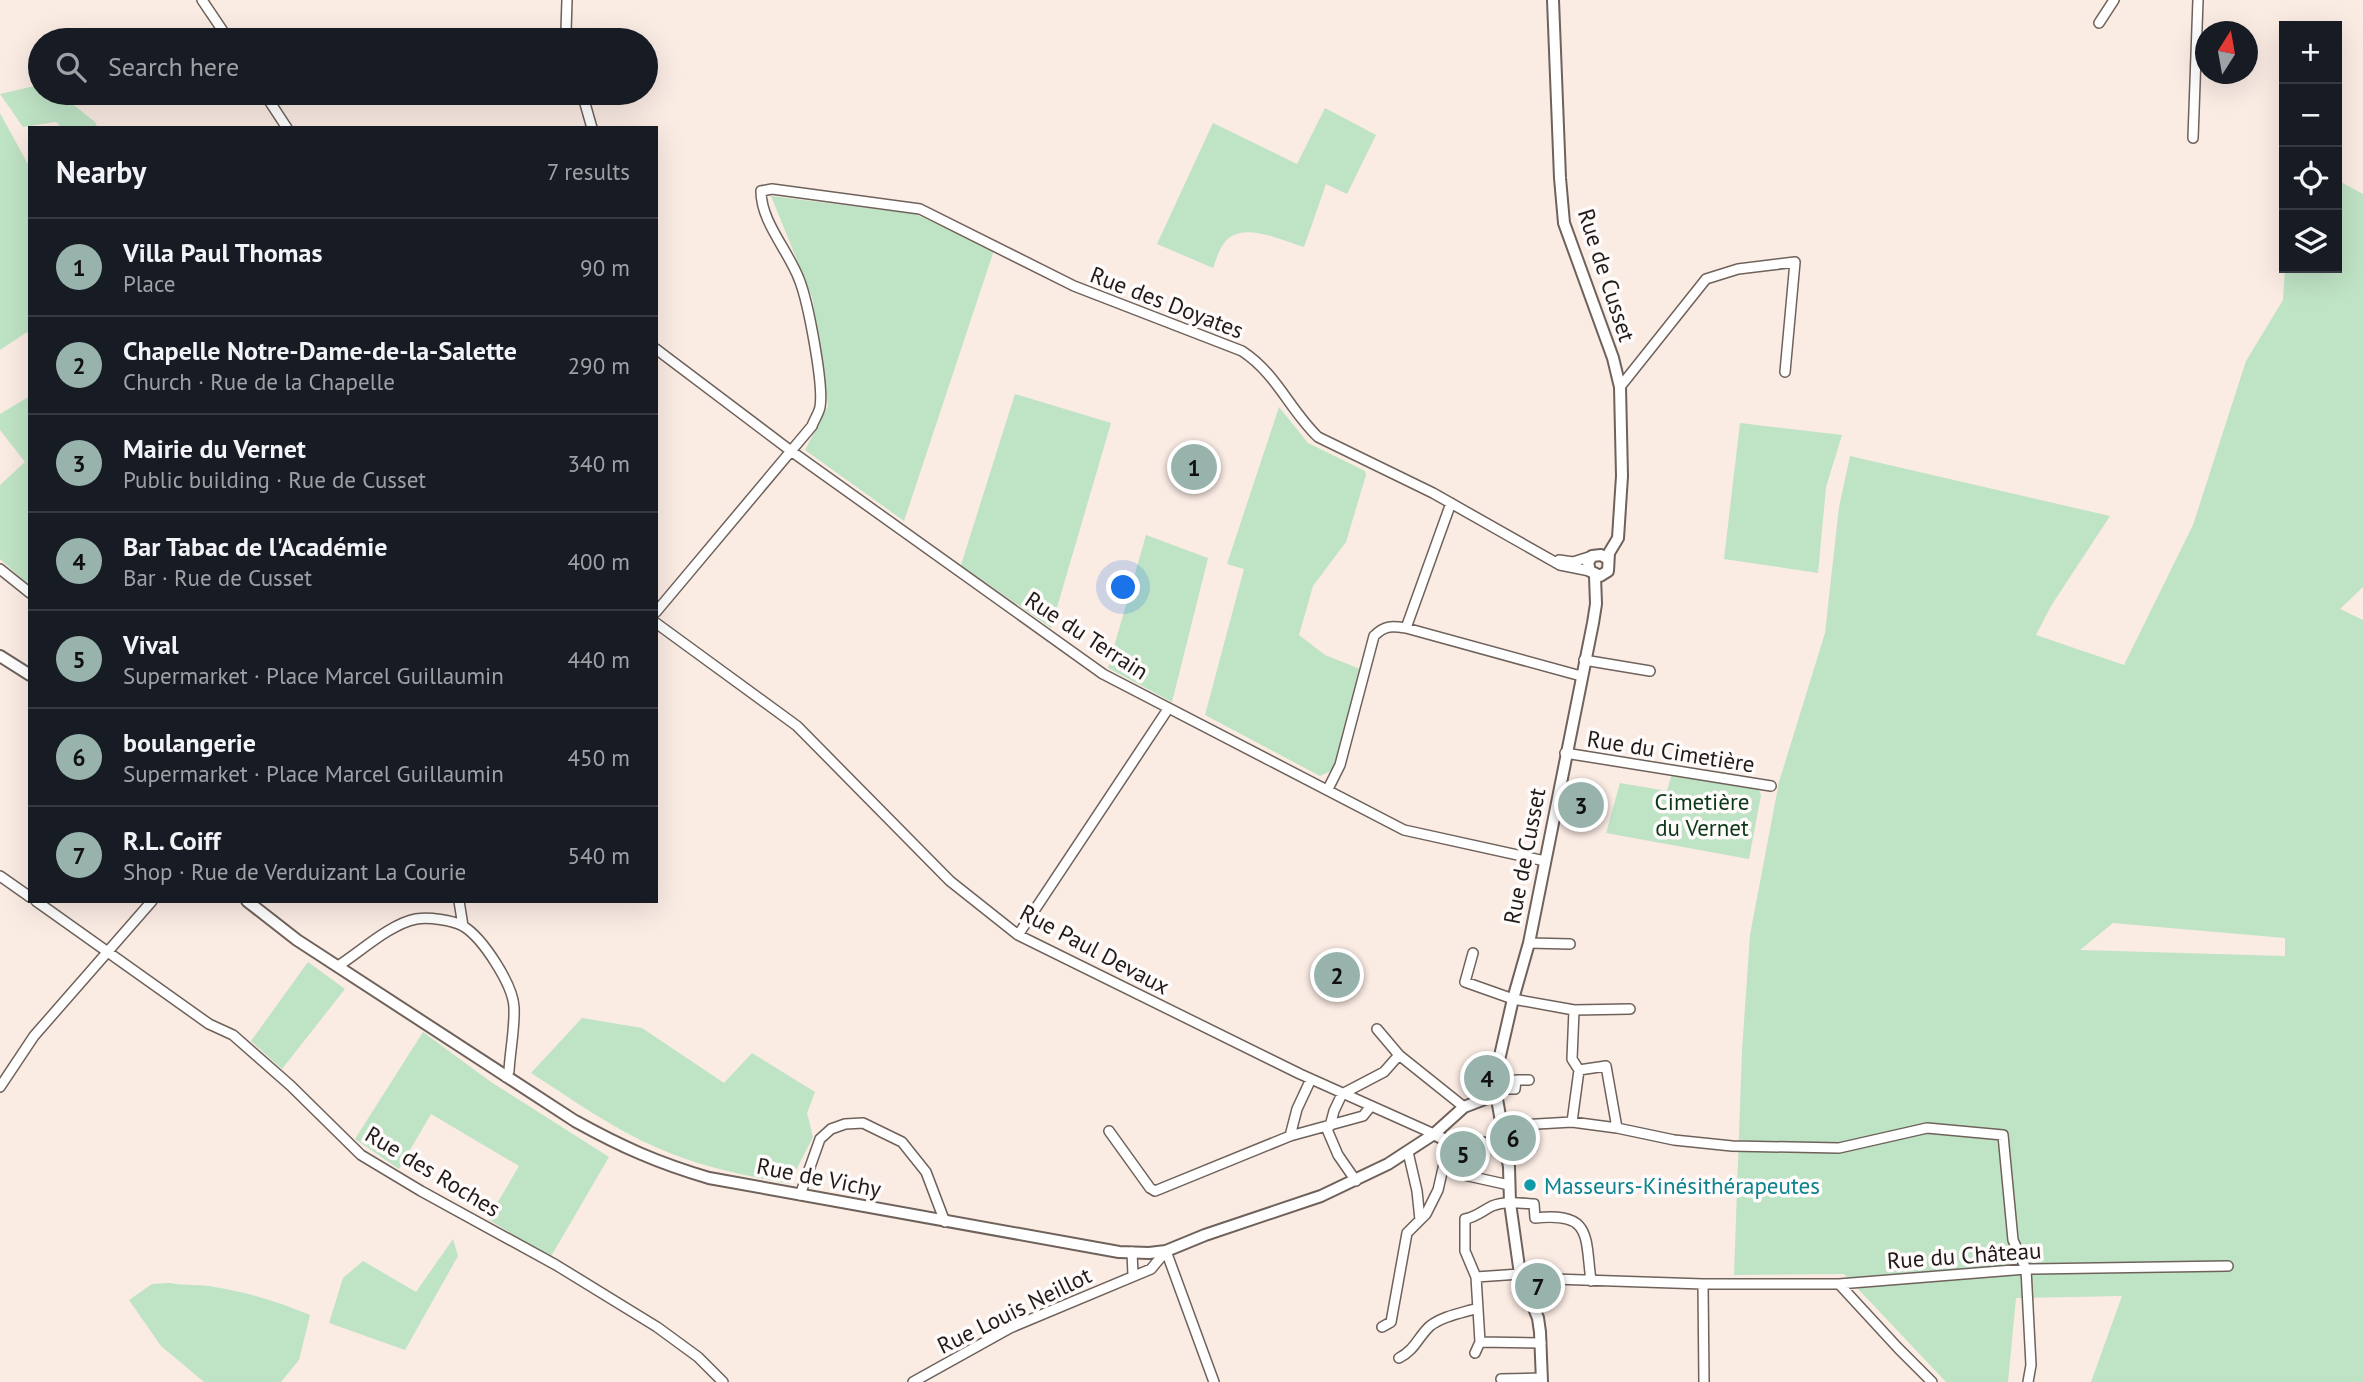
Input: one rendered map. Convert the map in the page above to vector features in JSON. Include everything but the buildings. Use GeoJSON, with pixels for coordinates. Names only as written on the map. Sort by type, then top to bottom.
{"type":"FeatureCollection","features":[{"type":"Feature","properties":{"kind":"street"},"geometry":{"type":"LineString","coordinates":[[202,0],[221,28]]}},
{"type":"Feature","properties":{"kind":"street"},"geometry":{"type":"LineString","coordinates":[[566,28],[567,0]]}},
{"type":"Feature","properties":{"kind":"street","name":"Rue de Cusset"},"geometry":{"type":"LineString","coordinates":[[1494,1092],[1513,999],[1529,943],[1593,624],[1597,574],[1609,568],[1608,559],[1618,538],[1619,520],[1622,433],[1620,387],[1613,358],[1564,223],[1553,0]]}},
{"type":"Feature","properties":{"kind":"street"},"geometry":{"type":"LineString","coordinates":[[2099,23],[2114,0]]}},
{"type":"Feature","properties":{"kind":"street"},"geometry":{"type":"LineString","coordinates":[[2193,138],[2198,0]]}},
{"type":"Feature","properties":{"kind":"street"},"geometry":{"type":"LineString","coordinates":[[272,105],[286,126]]}},
{"type":"Feature","properties":{"kind":"street"},"geometry":{"type":"LineString","coordinates":[[585,105],[591,126]]}},
{"type":"Feature","properties":{"kind":"street","name":"Rue des Doyates"},"geometry":{"type":"LineString","coordinates":[[790,451],[811,426],[820,408],[820,383],[806,301],[799,278],[763,208],[761,191],[772,189],[920,209],[1074,286],[1242,351],[1276,380],[1306,425],[1318,437],[1451,503],[1572,569],[1597,574]]}},
{"type":"Feature","properties":{"kind":"street"},"geometry":{"type":"LineString","coordinates":[[1620,387],[1706,279],[1738,268],[1795,262],[1785,372]]}},
{"type":"Feature","properties":{"kind":"street","name":"Rue du Terrain"},"geometry":{"type":"LineString","coordinates":[[658,351],[790,451],[1103,674],[1404,830],[1545,861]]}},
{"type":"Feature","properties":{"kind":"street"},"geometry":{"type":"LineString","coordinates":[[658,610],[790,451]]}},
{"type":"Feature","properties":{"kind":"street"},"geometry":{"type":"LineString","coordinates":[[1406,628],[1451,503]]}},
{"type":"Feature","properties":{"kind":"street","name":"Rue de Cusset"},"geometry":{"type":"LineString","coordinates":[[1594,556],[1611,538],[1619,520]]}},
{"type":"Feature","properties":{"kind":"street"},"geometry":{"type":"LineString","coordinates":[[1597,574],[1588,563],[1594,556],[1608,559]]}},
{"type":"Feature","properties":{"kind":"street","name":"Rue des Doyates"},"geometry":{"type":"LineString","coordinates":[[1551,558],[1573,562],[1594,556]]}},
{"type":"Feature","properties":{"kind":"street"},"geometry":{"type":"LineString","coordinates":[[0,569],[28,591]]}},
{"type":"Feature","properties":{"kind":"street","name":"Rue Paul Devaux"},"geometry":{"type":"LineString","coordinates":[[658,624],[797,726],[950,881],[1018,935],[1342,1094],[1434,1134]]}},
{"type":"Feature","properties":{"kind":"street"},"geometry":{"type":"LineString","coordinates":[[1328,789],[1340,765],[1374,636],[1382,628],[1406,628],[1581,676]]}},
{"type":"Feature","properties":{"kind":"street"},"geometry":{"type":"LineString","coordinates":[[0,656],[28,675]]}},
{"type":"Feature","properties":{"kind":"street"},"geometry":{"type":"LineString","coordinates":[[1584,660],[1650,671]]}},
{"type":"Feature","properties":{"kind":"street"},"geometry":{"type":"LineString","coordinates":[[1018,935],[1168,709]]}},
{"type":"Feature","properties":{"kind":"street","name":"Rue du Cimetière"},"geometry":{"type":"LineString","coordinates":[[1566,753],[1771,786]]}},
{"type":"Feature","properties":{"kind":"street"},"geometry":{"type":"LineString","coordinates":[[0,876],[28,896]]}},
{"type":"Feature","properties":{"kind":"street","name":"Rue des Roches"},"geometry":{"type":"LineString","coordinates":[[39,903],[209,1024],[233,1035],[291,1086],[361,1155],[556,1265],[657,1326],[698,1357],[723,1382]]}},
{"type":"Feature","properties":{"kind":"street"},"geometry":{"type":"LineString","coordinates":[[0,1087],[34,1036],[150,903]]}},
{"type":"Feature","properties":{"kind":"street","name":"Rue de Vichy"},"geometry":{"type":"LineString","coordinates":[[249,903],[270,921],[506,1077],[618,1145],[661,1164],[709,1178],[944,1222],[1132,1252],[1166,1251],[1356,1181],[1408,1152],[1434,1134],[1464,1107]]}},
{"type":"Feature","properties":{"kind":"street"},"geometry":{"type":"LineString","coordinates":[[459,903],[463,926]]}},
{"type":"Feature","properties":{"kind":"street"},"geometry":{"type":"LineString","coordinates":[[338,966],[399,925],[417,919],[434,919],[463,926],[482,945],[509,986],[514,1007],[509,1071],[506,1077]]}},
{"type":"Feature","properties":{"kind":"street"},"geometry":{"type":"LineString","coordinates":[[1529,943],[1570,944]]}},
{"type":"Feature","properties":{"kind":"street"},"geometry":{"type":"LineString","coordinates":[[1473,953],[1465,982],[1513,999],[1574,1010],[1630,1009]]}},
{"type":"Feature","properties":{"kind":"street"},"geometry":{"type":"LineString","coordinates":[[1572,1122],[1579,1070],[1572,1059],[1574,1010]]}},
{"type":"Feature","properties":{"kind":"street"},"geometry":{"type":"LineString","coordinates":[[1377,1029],[1399,1055],[1464,1107],[1494,1092],[1515,1089],[1516,1080],[1529,1080]]}},
{"type":"Feature","properties":{"kind":"street"},"geometry":{"type":"LineString","coordinates":[[1356,1181],[1338,1155],[1328,1127],[1342,1094],[1384,1072],[1399,1055]]}},
{"type":"Feature","properties":{"kind":"street"},"geometry":{"type":"LineString","coordinates":[[1579,1070],[1606,1066],[1617,1128]]}},
{"type":"Feature","properties":{"kind":"street"},"geometry":{"type":"LineString","coordinates":[[1290,1136],[1297,1109],[1311,1079]]}},
{"type":"Feature","properties":{"kind":"street"},"geometry":{"type":"LineString","coordinates":[[1494,1092],[1505,1144],[1510,1203],[1521,1276],[1538,1318],[1542,1380],[1501,1379]]}},
{"type":"Feature","properties":{"kind":"street"},"geometry":{"type":"LineString","coordinates":[[1109,1131],[1150,1188],[1155,1191],[1290,1136],[1363,1116],[1371,1106]]}},
{"type":"Feature","properties":{"kind":"street"},"geometry":{"type":"LineString","coordinates":[[1501,1126],[1572,1122],[1674,1140],[1732,1146],[1839,1148],[1927,1128],[2003,1135],[2013,1240],[2026,1269],[2031,1365],[2028,1382]]}},
{"type":"Feature","properties":{"kind":"street"},"geometry":{"type":"LineString","coordinates":[[800,1195],[820,1139],[831,1129],[845,1124],[863,1123],[902,1142],[926,1172],[944,1222]]}},
{"type":"Feature","properties":{"kind":"street"},"geometry":{"type":"LineString","coordinates":[[1434,1134],[1449,1143],[1505,1144]]}},
{"type":"Feature","properties":{"kind":"street"},"geometry":{"type":"LineString","coordinates":[[1382,1327],[1391,1322],[1407,1233],[1426,1214],[1438,1190],[1449,1143]]}},
{"type":"Feature","properties":{"kind":"street"},"geometry":{"type":"LineString","coordinates":[[1408,1152],[1420,1220]]}},
{"type":"Feature","properties":{"kind":"street"},"geometry":{"type":"LineString","coordinates":[[1445,1160],[1464,1175],[1509,1185]]}},
{"type":"Feature","properties":{"kind":"street"},"geometry":{"type":"LineString","coordinates":[[1475,1353],[1480,1342],[1476,1277],[1465,1251],[1465,1219],[1475,1217],[1492,1206],[1510,1203],[1534,1204],[1535,1218],[1558,1216],[1570,1219],[1581,1226],[1585,1235],[1591,1280]]}},
{"type":"Feature","properties":{"kind":"street"},"geometry":{"type":"LineString","coordinates":[[1166,1251],[1214,1382]]}},
{"type":"Feature","properties":{"kind":"street","name":"Rue Louis Neillot"},"geometry":{"type":"LineString","coordinates":[[913,1382],[1010,1328],[1151,1269],[1166,1251]]}},
{"type":"Feature","properties":{"kind":"street"},"geometry":{"type":"LineString","coordinates":[[1132,1252],[1133,1275]]}},
{"type":"Feature","properties":{"kind":"street","name":"Rue du Château"},"geometry":{"type":"LineString","coordinates":[[1476,1277],[1521,1276],[1703,1284],[1839,1283],[2026,1269],[2228,1266]]}},
{"type":"Feature","properties":{"kind":"street"},"geometry":{"type":"LineString","coordinates":[[1839,1283],[1932,1382]]}},
{"type":"Feature","properties":{"kind":"street"},"geometry":{"type":"LineString","coordinates":[[1703,1284],[1704,1382]]}},
{"type":"Feature","properties":{"kind":"street"},"geometry":{"type":"LineString","coordinates":[[1399,1358],[1416,1346],[1432,1325],[1478,1308]]}},
{"type":"Feature","properties":{"kind":"street"},"geometry":{"type":"LineString","coordinates":[[1480,1342],[1541,1343]]}},
{"type":"Feature","properties":{"kind":"green space"},"geometry":{"type":"Polygon","coordinates":[[[28,87],[28,105],[74,105],[97,126],[60,126],[56,122],[23,127],[0,94],[28,87]]]}},
{"type":"Feature","properties":{"kind":"green space"},"geometry":{"type":"Polygon","coordinates":[[[1325,108],[1376,135],[1347,194],[1326,184],[1304,247],[1263,234],[1242,233],[1225,242],[1213,268],[1157,244],[1213,123],[1297,164],[1325,108]]]}},
{"type":"Feature","properties":{"kind":"green space"},"geometry":{"type":"Polygon","coordinates":[[[0,113],[28,164],[28,333],[0,350],[0,113]]]}},
{"type":"Feature","properties":{"kind":"green space"},"geometry":{"type":"Polygon","coordinates":[[[2342,183],[2363,194],[2363,587],[2340,609],[2363,620],[2363,1382],[2091,1382],[2122,1296],[2016,1298],[2008,1382],[1946,1382],[1844,1274],[1734,1275],[1742,1051],[1750,935],[1779,782],[1825,633],[1839,507],[1850,456],[2110,516],[2051,606],[2036,635],[2124,665],[2193,525],[2246,361],[2283,300],[2285,273],[2342,273],[2342,183]],[[2113,923],[2080,950],[2285,956],[2285,938],[2113,923]]]}},
{"type":"Feature","properties":{"kind":"green space"},"geometry":{"type":"Polygon","coordinates":[[[771,196],[915,214],[994,250],[904,521],[805,450],[828,406],[812,297],[771,196]]]}},
{"type":"Feature","properties":{"kind":"green space"},"geometry":{"type":"Polygon","coordinates":[[[1015,394],[1111,423],[1051,628],[961,565],[1015,394]]]}},
{"type":"Feature","properties":{"kind":"green space"},"geometry":{"type":"Polygon","coordinates":[[[28,397],[28,584],[0,559],[0,485],[25,462],[0,430],[0,414],[28,397]]]}},
{"type":"Feature","properties":{"kind":"green space"},"geometry":{"type":"Polygon","coordinates":[[[1279,407],[1308,443],[1365,471],[1366,475],[1346,542],[1313,586],[1299,635],[1325,655],[1360,669],[1335,769],[1320,776],[1205,715],[1244,569],[1227,564],[1279,407]]]}},
{"type":"Feature","properties":{"kind":"green space"},"geometry":{"type":"Polygon","coordinates":[[[1740,423],[1842,435],[1826,487],[1818,573],[1724,559],[1740,423]]]}},
{"type":"Feature","properties":{"kind":"green space"},"geometry":{"type":"Polygon","coordinates":[[[1146,535],[1208,558],[1172,702],[1108,668],[1146,535]]]}},
{"type":"Feature","properties":{"kind":"green space","name":"Cimetière du Vernet"},"geometry":{"type":"Polygon","coordinates":[[[1672,773],[1758,788],[1761,795],[1749,859],[1606,833],[1620,783],[1667,791],[1672,773]]]}},
{"type":"Feature","properties":{"kind":"green space"},"geometry":{"type":"Polygon","coordinates":[[[308,962],[345,989],[282,1069],[251,1041],[308,962]]]}},
{"type":"Feature","properties":{"kind":"green space"},"geometry":{"type":"Polygon","coordinates":[[[582,1018],[642,1028],[724,1083],[752,1053],[815,1092],[807,1113],[813,1137],[789,1184],[739,1174],[674,1155],[609,1123],[531,1073],[582,1018]]]}},
{"type":"Feature","properties":{"kind":"green space"},"geometry":{"type":"Polygon","coordinates":[[[423,1032],[491,1082],[609,1157],[550,1258],[488,1219],[519,1166],[431,1114],[399,1169],[355,1139],[423,1032]]]}},
{"type":"Feature","properties":{"kind":"green space"},"geometry":{"type":"Polygon","coordinates":[[[453,1239],[458,1256],[405,1350],[329,1323],[343,1278],[363,1261],[416,1292],[453,1239]]]}},
{"type":"Feature","properties":{"kind":"green space"},"geometry":{"type":"Polygon","coordinates":[[[170,1283],[239,1292],[310,1315],[299,1360],[281,1382],[204,1382],[161,1346],[129,1300],[152,1284],[170,1283]]]}},
{"type":"Feature","properties":{"kind":"place","name":"Villa Paul Thomas"},"geometry":{"type":"Point","coordinates":[1194,467]}},
{"type":"Feature","properties":{"kind":"place","name":"Mairie du Vernet"},"geometry":{"type":"Point","coordinates":[1581,805]}},
{"type":"Feature","properties":{"kind":"place","name":"Chapelle Notre-Dame-de-la-Salette"},"geometry":{"type":"Point","coordinates":[1337,975]}},
{"type":"Feature","properties":{"kind":"place","name":"Bar Tabac de l'Académie"},"geometry":{"type":"Point","coordinates":[1487,1078]}},
{"type":"Feature","properties":{"kind":"place","name":"boulangerie"},"geometry":{"type":"Point","coordinates":[1513,1138]}},
{"type":"Feature","properties":{"kind":"place","name":"Vival"},"geometry":{"type":"Point","coordinates":[1463,1154]}},
{"type":"Feature","properties":{"kind":"place","name":"Masseurs-Kinésithérapeutes"},"geometry":{"type":"Point","coordinates":[1530,1185]}},
{"type":"Feature","properties":{"kind":"place","name":"R.L. Coiff"},"geometry":{"type":"Point","coordinates":[1538,1286]}}]}
